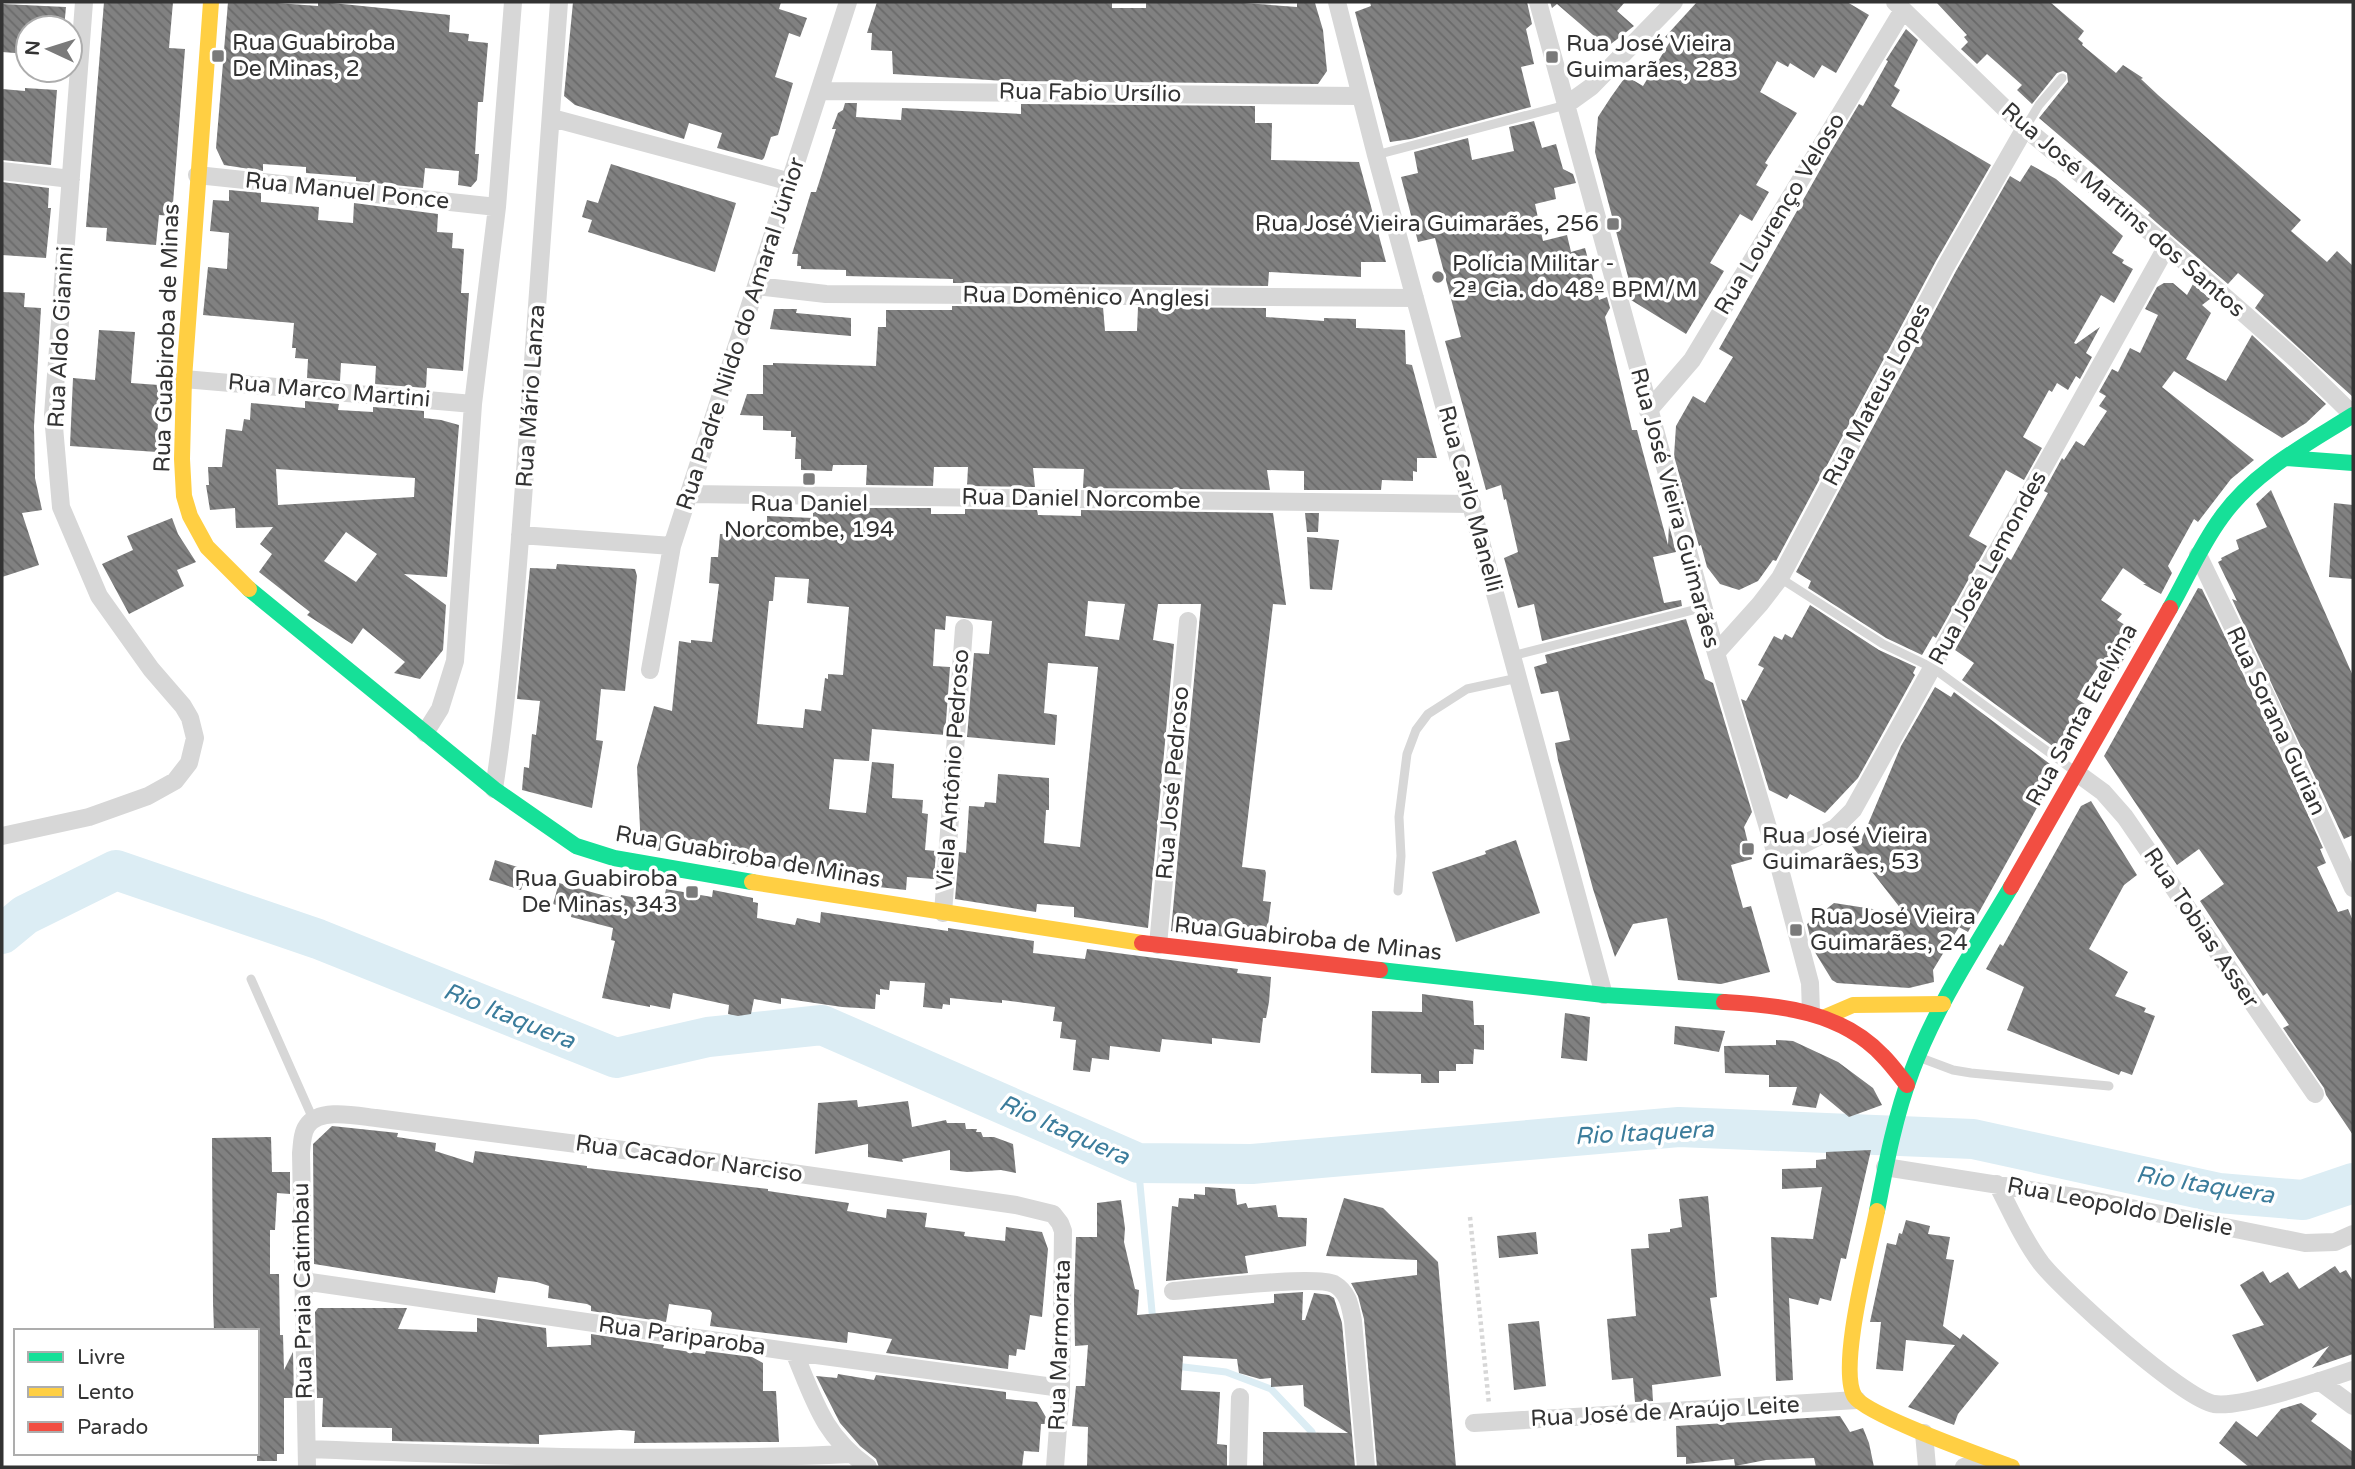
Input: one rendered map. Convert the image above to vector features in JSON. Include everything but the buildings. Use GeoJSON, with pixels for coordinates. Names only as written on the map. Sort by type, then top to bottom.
{"type":"FeatureCollection","features":[{"type":"Feature","properties":{"kind":"street","name":"Rua Aldo Gianini"},"geometry":{"type":"LineString","coordinates":[[4,831],[89,817],[148,796],[175,781],[188,763],[195,738],[190,718],[183,706],[151,669],[99,596],[61,507],[53,415],[84,2]]}},
{"type":"Feature","properties":{"kind":"street","name":"Rua Guabiroba de Minas"},"geometry":{"type":"LineString","coordinates":[[211,2],[184,379],[182,459],[184,496],[190,516],[207,547],[242,583],[494,789],[576,846],[614,858],[808,892],[1158,945],[1604,995],[1746,1003],[1818,1015],[1874,1046],[1905,1093]]}},
{"type":"Feature","properties":{"kind":"street"},"geometry":{"type":"LineString","coordinates":[[425,733],[440,709],[455,661],[473,404],[497,207],[513,2]]}},
{"type":"Feature","properties":{"kind":"street","name":"Rua Mário Lanza"},"geometry":{"type":"LineString","coordinates":[[494,789],[503,730],[520,536],[559,2]]}},
{"type":"Feature","properties":{"kind":"street","name":"Rua Padre Nildo do Amaral Júnior"},"geometry":{"type":"LineString","coordinates":[[650,670],[659,609],[673,546],[848,2]]}},
{"type":"Feature","properties":{"kind":"street","name":"Rua Carlo Manelli"},"geometry":{"type":"LineString","coordinates":[[1337,2],[1360,96],[1604,995]]}},
{"type":"Feature","properties":{"kind":"street","name":"Rua José Vieira Guimarães"},"geometry":{"type":"LineString","coordinates":[[1538,2],[1648,411],[1777,858],[1818,1015]]}},
{"type":"Feature","properties":{"kind":"street"},"geometry":{"type":"LineString","coordinates":[[1566,105],[1591,86],[1674,2]]}},
{"type":"Feature","properties":{"kind":"street","name":"Rua José Martins dos Santos"},"geometry":{"type":"LineString","coordinates":[[1899,6],[2025,128],[2168,246],[2299,362],[2353,415]]}},
{"type":"Feature","properties":{"kind":"street","name":"Rua Lourenço Veloso"},"geometry":{"type":"LineString","coordinates":[[1648,411],[1692,360],[1899,6]]}},
{"type":"Feature","properties":{"kind":"street","name":"Rua Fabio Ursílio"},"geometry":{"type":"LineString","coordinates":[[819,91],[1360,96]]}},
{"type":"Feature","properties":{"kind":"street"},"geometry":{"type":"LineString","coordinates":[[552,118],[791,182]]}},
{"type":"Feature","properties":{"kind":"street","name":"Rua Mateus Lopes"},"geometry":{"type":"LineString","coordinates":[[1716,653],[1780,578],[1946,266],[2025,128]]}},
{"type":"Feature","properties":{"kind":"street"},"geometry":{"type":"LineString","coordinates":[[2,171],[71,179]]}},
{"type":"Feature","properties":{"kind":"street","name":"Rua Manuel Ponce"},"geometry":{"type":"LineString","coordinates":[[197,175],[497,207]]}},
{"type":"Feature","properties":{"kind":"street","name":"Rua José Lemondes"},"geometry":{"type":"LineString","coordinates":[[1777,858],[1835,828],[1853,810],[2168,246]]}},
{"type":"Feature","properties":{"kind":"street","name":"Rua Domênico Anglesi"},"geometry":{"type":"LineString","coordinates":[[758,286],[826,294],[1415,298]]}},
{"type":"Feature","properties":{"kind":"street","name":"Rua Marco Martini"},"geometry":{"type":"LineString","coordinates":[[184,379],[473,404]]}},
{"type":"Feature","properties":{"kind":"street","name":"Rua Santa Etelvina"},"geometry":{"type":"LineString","coordinates":[[1857,1400],[1849,1376],[1851,1339],[1885,1167],[1905,1093],[1918,1056],[1942,1004],[2077,773],[2221,517],[2247,488],[2285,458],[2353,415]]}},
{"type":"Feature","properties":{"kind":"street"},"geometry":{"type":"LineString","coordinates":[[2285,458],[2353,463]]}},
{"type":"Feature","properties":{"kind":"street","name":"Rua Daniel Norcombe"},"geometry":{"type":"LineString","coordinates":[[690,494],[1472,504]]}},
{"type":"Feature","properties":{"kind":"street"},"geometry":{"type":"LineString","coordinates":[[520,536],[673,546]]}},
{"type":"Feature","properties":{"kind":"street","name":"Rua Sorana Gurian"},"geometry":{"type":"LineString","coordinates":[[2198,555],[2269,702],[2353,888]]}},
{"type":"Feature","properties":{"kind":"street","name":"Rua José Pedroso"},"geometry":{"type":"LineString","coordinates":[[1158,945],[1188,621]]}},
{"type":"Feature","properties":{"kind":"street","name":"Viela Antônio Pedroso"},"geometry":{"type":"LineString","coordinates":[[943,913],[964,628]]}},
{"type":"Feature","properties":{"kind":"street","name":"Rua Tobias Asser"},"geometry":{"type":"LineString","coordinates":[[2077,773],[2103,792],[2124,817],[2315,1094]]}},
{"type":"Feature","properties":{"kind":"street"},"geometry":{"type":"LineString","coordinates":[[1818,1015],[1853,1005],[1942,1004]]}},
{"type":"Feature","properties":{"kind":"street","name":"Rua Cacador Narciso"},"geometry":{"type":"LineString","coordinates":[[313,1119],[331,1115],[376,1118],[687,1158],[1016,1205],[1052,1214],[1060,1223]]}},
{"type":"Feature","properties":{"kind":"street","name":"Rua Praia Catimbau"},"geometry":{"type":"LineString","coordinates":[[307,1458],[301,1153],[304,1132],[313,1119]]}},
{"type":"Feature","properties":{"kind":"street","name":"Rua Leopoldo Delisle"},"geometry":{"type":"LineString","coordinates":[[1885,1167],[2183,1217],[2305,1243],[2335,1242],[2353,1234]]}},
{"type":"Feature","properties":{"kind":"street"},"geometry":{"type":"LineString","coordinates":[[1997,1184],[2027,1244],[2066,1290],[2136,1352],[2201,1400],[2214,1404],[2236,1403],[2353,1370]]}},
{"type":"Feature","properties":{"kind":"street","name":"Rua Marmorata"},"geometry":{"type":"LineString","coordinates":[[1055,1467],[1061,1388],[1064,1248],[1060,1223]]}},
{"type":"Feature","properties":{"kind":"street"},"geometry":{"type":"LineString","coordinates":[[1173,1291],[1322,1280],[1345,1292],[1350,1302],[1353,1321],[1366,1467]]}},
{"type":"Feature","properties":{"kind":"street","name":"Rua Pariparoba"},"geometry":{"type":"LineString","coordinates":[[303,1281],[794,1353],[1061,1388]]}},
{"type":"Feature","properties":{"kind":"street"},"geometry":{"type":"LineString","coordinates":[[794,1353],[823,1420],[836,1440],[868,1467]]}},
{"type":"Feature","properties":{"kind":"street"},"geometry":{"type":"LineString","coordinates":[[2319,1381],[2353,1405]]}},
{"type":"Feature","properties":{"kind":"street"},"geometry":{"type":"LineString","coordinates":[[1238,1467],[1240,1397]]}},
{"type":"Feature","properties":{"kind":"street"},"geometry":{"type":"LineString","coordinates":[[1857,1400],[1924,1433],[2012,1467]]}},
{"type":"Feature","properties":{"kind":"street","name":"Rua José de Araújo Leite"},"geometry":{"type":"LineString","coordinates":[[1482,1423],[1857,1400]]}},
{"type":"Feature","properties":{"kind":"street"},"geometry":{"type":"LineString","coordinates":[[1924,1433],[1927,1467]]}},
{"type":"Feature","properties":{"kind":"street"},"geometry":{"type":"LineString","coordinates":[[307,1458],[789,1457],[850,1454]]}},
{"type":"Feature","properties":{"kind":"street"},"geometry":{"type":"LineString","coordinates":[[1964,1467],[1990,1460]]}},
{"type":"Feature","properties":{"kind":"lane"},"geometry":{"type":"LineString","coordinates":[[2025,128],[2062,78]]}},
{"type":"Feature","properties":{"kind":"lane"},"geometry":{"type":"LineString","coordinates":[[1376,155],[1566,105]]}},
{"type":"Feature","properties":{"kind":"lane"},"geometry":{"type":"LineString","coordinates":[[1780,578],[1883,644],[1933,668],[2077,773]]}},
{"type":"Feature","properties":{"kind":"lane"},"geometry":{"type":"LineString","coordinates":[[1512,656],[1705,607]]}},
{"type":"Feature","properties":{"kind":"lane"},"geometry":{"type":"LineString","coordinates":[[1398,891],[1401,856],[1399,817],[1407,754],[1416,730],[1428,714],[1467,689],[1519,678]]}},
{"type":"Feature","properties":{"kind":"lane"},"geometry":{"type":"LineString","coordinates":[[251,979],[313,1119]]}},
{"type":"Feature","properties":{"kind":"lane"},"geometry":{"type":"LineString","coordinates":[[1918,1056],[1952,1070],[1971,1073],[2109,1086]]}},
{"type":"Feature","properties":{"kind":"path"},"geometry":{"type":"LineString","coordinates":[[1470,1217],[1482,1423]]}},
{"type":"Feature","properties":{"kind":"waterway","name":"Rio Itaquera"},"geometry":{"type":"LineString","coordinates":[[2,934],[25,915],[116,870],[318,939],[616,1058],[708,1037],[822,1025],[1138,1163],[1252,1164],[1679,1127],[1973,1139],[2219,1193],[2303,1200],[2353,1183]]}},
{"type":"Feature","properties":{"kind":"waterway"},"geometry":{"type":"LineString","coordinates":[[1138,1163],[1153,1322]]}},
{"type":"Feature","properties":{"kind":"waterway"},"geometry":{"type":"LineString","coordinates":[[1175,1366],[1226,1372],[1271,1389],[1312,1432],[1314,1439]]}},
{"type":"Feature","properties":{"kind":"traffic: fast"},"geometry":{"type":"LineString","coordinates":[[2170,608],[2207,539],[2234,502],[2282,460],[2353,415]]}},
{"type":"Feature","properties":{"kind":"traffic: fast"},"geometry":{"type":"LineString","coordinates":[[2285,458],[2353,463]]}},
{"type":"Feature","properties":{"kind":"traffic: fast"},"geometry":{"type":"LineString","coordinates":[[249,589],[494,789],[576,846],[614,858],[752,882]]}},
{"type":"Feature","properties":{"kind":"traffic: fast"},"geometry":{"type":"LineString","coordinates":[[1877,1211],[1896,1123],[1922,1047],[1957,977],[2011,887]]}},
{"type":"Feature","properties":{"kind":"traffic: fast"},"geometry":{"type":"LineString","coordinates":[[1380,970],[1604,995],[1724,1002]]}},
{"type":"Feature","properties":{"kind":"traffic: slow"},"geometry":{"type":"LineString","coordinates":[[211,2],[184,379],[184,496],[190,516],[207,547],[249,589]]}},
{"type":"Feature","properties":{"kind":"traffic: slow"},"geometry":{"type":"LineString","coordinates":[[752,882],[1142,943]]}},
{"type":"Feature","properties":{"kind":"traffic: slow"},"geometry":{"type":"LineString","coordinates":[[1825,1017],[1853,1005],[1943,1004]]}},
{"type":"Feature","properties":{"kind":"traffic: slow"},"geometry":{"type":"LineString","coordinates":[[1877,1211],[1852,1336],[1850,1382],[1855,1397],[1864,1405],[1903,1424],[2012,1467]]}},
{"type":"Feature","properties":{"kind":"traffic: jam"},"geometry":{"type":"LineString","coordinates":[[2011,887],[2170,608]]}},
{"type":"Feature","properties":{"kind":"traffic: jam"},"geometry":{"type":"LineString","coordinates":[[1142,943],[1380,970]]}},
{"type":"Feature","properties":{"kind":"traffic: jam"},"geometry":{"type":"LineString","coordinates":[[1724,1002],[1789,1009],[1830,1020],[1867,1041],[1907,1085]]}},
{"type":"Feature","properties":{"kind":"place","name":"Rua Guabiroba De Minas, 2"},"geometry":{"type":"Point","coordinates":[218,56]}},
{"type":"Feature","properties":{"kind":"place","name":"Rua José Vieira Guimarães, 283"},"geometry":{"type":"Point","coordinates":[1552,57]}},
{"type":"Feature","properties":{"kind":"place","name":"Rua José Vieira Guimarães, 256"},"geometry":{"type":"Point","coordinates":[1613,224]}},
{"type":"Feature","properties":{"kind":"place","name":"Polícia Militar - 2ª Cia. do 48º BPM/M"},"geometry":{"type":"Point","coordinates":[1438,277]}},
{"type":"Feature","properties":{"kind":"place","name":"Rua Daniel Norcombe, 194"},"geometry":{"type":"Point","coordinates":[809,479]}},
{"type":"Feature","properties":{"kind":"place","name":"Rua José Vieira Guimarães, 53"},"geometry":{"type":"Point","coordinates":[1748,849]}},
{"type":"Feature","properties":{"kind":"place","name":"Rua Guabiroba De Minas, 343"},"geometry":{"type":"Point","coordinates":[692,892]}},
{"type":"Feature","properties":{"kind":"place","name":"Rua José Vieira Guimarães, 24"},"geometry":{"type":"Point","coordinates":[1796,930]}}]}
